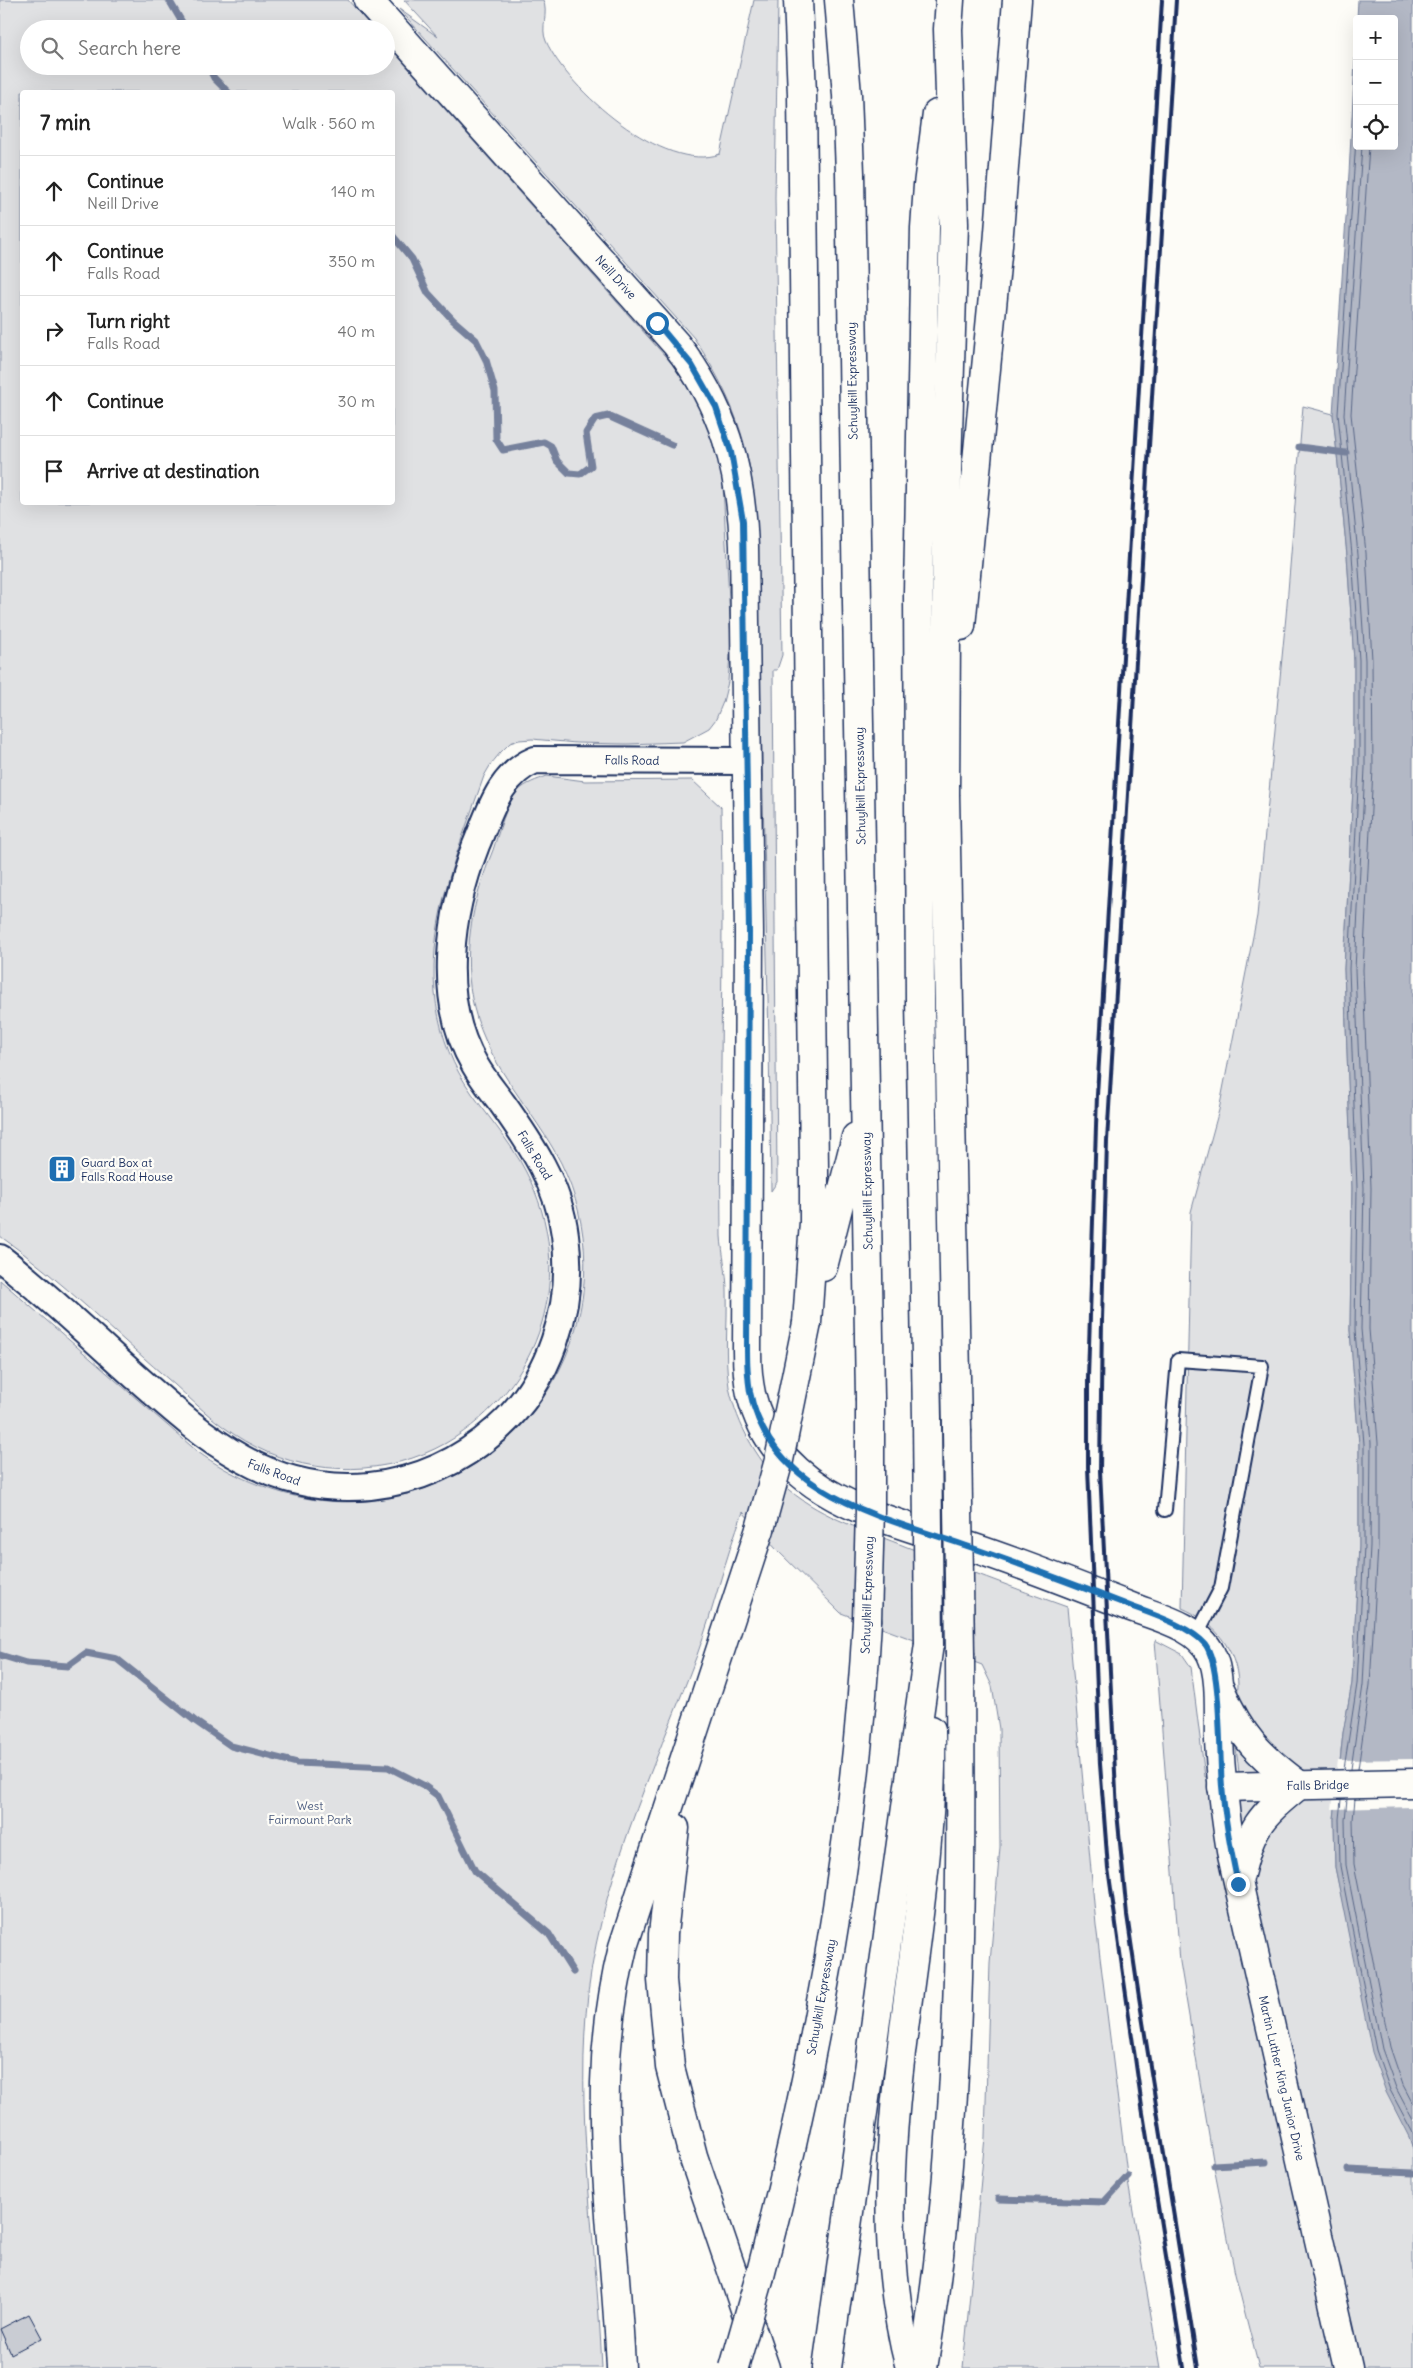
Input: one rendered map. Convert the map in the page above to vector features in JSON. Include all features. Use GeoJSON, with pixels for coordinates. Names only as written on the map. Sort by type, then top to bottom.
{"type":"FeatureCollection","features":[{"type":"Feature","properties":{"kind":"main road","name":"Neill Drive"},"geometry":{"type":"LineString","coordinates":[[368,0],[386,20]]}},
{"type":"Feature","properties":{"kind":"main road"},"geometry":{"type":"LineString","coordinates":[[798,0],[802,94],[814,1170],[814,1222],[807,1323]]}},
{"type":"Feature","properties":{"kind":"main road","name":"Schuylkill Expressway"},"geometry":{"type":"LineString","coordinates":[[734,2368],[788,2169],[829,1958],[855,1780],[863,1703],[867,1621],[870,1510],[870,1398],[865,1101],[847,95],[839,0]]}},
{"type":"Feature","properties":{"kind":"main road"},"geometry":{"type":"LineString","coordinates":[[847,95],[854,0]]}},
{"type":"Feature","properties":{"kind":"main road"},"geometry":{"type":"LineString","coordinates":[[907,2357],[896,2302],[892,2257],[890,2160],[894,2113],[928,1837],[931,1742],[920,999],[919,472],[928,185],[950,0]]}},
{"type":"Feature","properties":{"kind":"main road"},"geometry":{"type":"LineString","coordinates":[[945,795],[998,244],[1017,0]]}},
{"type":"Feature","properties":{"kind":"main road"},"geometry":{"type":"LineString","coordinates":[[923,2368],[941,2246],[955,2043],[960,1798],[957,1430],[945,795],[947,471],[954,224],[948,29]]}},
{"type":"Feature","properties":{"kind":"main road","name":"Neill Drive"},"geometry":{"type":"LineString","coordinates":[[395,30],[657,323],[692,365],[716,407],[731,452],[743,521],[746,761]]}},
{"type":"Feature","properties":{"kind":"main road"},"geometry":{"type":"LineString","coordinates":[[746,761],[749,932],[747,1351],[750,1393],[756,1412],[787,1462],[805,1479],[843,1502],[1023,1565],[1156,1616],[1196,1636],[1211,1654],[1216,1680],[1222,1787]]}},
{"type":"Feature","properties":{"kind":"main road"},"geometry":{"type":"LineString","coordinates":[[621,2368],[606,2139],[605,2082],[608,2028],[623,1947],[681,1775],[760,1529],[779,1460],[807,1323],[817,1291],[865,1101]]}},
{"type":"Feature","properties":{"kind":"main road"},"geometry":{"type":"LineString","coordinates":[[826,2368],[929,1644]]}},
{"type":"Feature","properties":{"kind":"main road"},"geometry":{"type":"LineString","coordinates":[[1216,1680],[1227,1705],[1246,1739],[1258,1753],[1305,1784],[1268,1811],[1255,1829],[1248,1842],[1238,1884]]}},
{"type":"Feature","properties":{"kind":"main road"},"geometry":{"type":"LineString","coordinates":[[681,1775],[663,1934],[662,1980],[670,2067],[693,2156],[765,2368]]}},
{"type":"Feature","properties":{"kind":"main road","name":"Falls Bridge"},"geometry":{"type":"LineString","coordinates":[[1222,1787],[1413,1783]]}},
{"type":"Feature","properties":{"kind":"main road","name":"Martin Luther King Junior Drive"},"geometry":{"type":"LineString","coordinates":[[1222,1787],[1231,1851],[1238,1884],[1348,2368]]}},
{"type":"Feature","properties":{"kind":"street","name":"Falls Road"},"geometry":{"type":"LineString","coordinates":[[0,1258],[192,1427],[232,1455],[274,1474],[318,1486],[360,1487],[383,1484],[425,1473],[467,1453],[501,1426],[542,1371],[559,1328],[567,1283],[566,1235],[555,1190],[527,1140],[474,1064],[461,1031],[456,1010],[450,962],[451,937],[461,889],[485,824],[504,783],[515,772],[535,760],[746,761]]}},
{"type":"Feature","properties":{"kind":"lane"},"geometry":{"type":"LineString","coordinates":[[1165,1510],[1178,1360],[1262,1366],[1221,1588],[1196,1636]]}},
{"type":"Feature","properties":{"kind":"green space"},"geometry":{"type":"Polygon","coordinates":[[[0,0],[348,0],[365,20],[20,20],[20,75],[395,75],[395,53],[674,366],[697,403],[706,423],[719,464],[723,485],[731,639],[728,682],[723,702],[716,719],[709,728],[683,742],[576,743],[532,739],[510,743],[491,764],[484,776],[456,855],[441,910],[436,937],[435,993],[441,1028],[459,1073],[520,1160],[526,1172],[541,1210],[549,1249],[549,1287],[542,1324],[527,1359],[506,1391],[479,1419],[446,1443],[424,1454],[376,1467],[327,1468],[302,1464],[279,1457],[245,1441],[213,1419],[23,1253],[0,1236],[0,0]]]}},
{"type":"Feature","properties":{"kind":"green space"},"geometry":{"type":"Polygon","coordinates":[[[404,0],[543,0],[545,5],[544,36],[546,41],[557,61],[596,104],[646,140],[672,152],[697,157],[720,154],[754,0],[778,0],[775,198],[782,655],[777,670],[773,670],[777,1182],[771,1191],[756,513],[744,442],[729,400],[694,338],[399,9],[438,37],[404,0]]]}},
{"type":"Feature","properties":{"kind":"green space"},"geometry":{"type":"Polygon","coordinates":[[[1303,406],[1333,414],[1347,555],[1354,661],[1354,768],[1344,969],[1352,1188],[1350,1330],[1359,1444],[1359,1546],[1352,1683],[1343,1733],[1334,1819],[1335,1867],[1352,1946],[1413,2149],[1413,2368],[1259,2368],[1235,2274],[1215,2172],[1180,1962],[1155,1640],[1182,1654],[1191,1667],[1205,1777],[1239,1773],[1235,1744],[1238,1684],[1237,1671],[1233,1659],[1221,1638],[1204,1620],[1182,1608],[1191,1212],[1219,1110],[1257,916],[1286,616],[1303,406]]]}},
{"type":"Feature","properties":{"kind":"green space","name":"West Fairmount Park"},"geometry":{"type":"Polygon","coordinates":[[[547,776],[585,781],[692,780],[721,807],[721,1236],[727,1284],[727,1363],[729,1387],[738,1416],[759,1456],[768,1469],[789,1490],[802,1500],[831,1516],[876,1535],[1067,1607],[1096,1925],[1128,2182],[1160,2368],[963,2368],[985,2137],[990,1963],[1000,1847],[999,1729],[992,1686],[982,1665],[841,1613],[776,1549],[743,1512],[697,1655],[645,1786],[614,1876],[601,1921],[592,1967],[586,2014],[584,2102],[602,2368],[0,2368],[0,1280],[198,1452],[223,1468],[250,1481],[278,1491],[306,1498],[335,1502],[394,1497],[423,1489],[470,1467],[510,1437],[542,1400],[566,1357],[580,1311],[585,1262],[579,1212],[561,1163],[501,1069],[481,1030],[470,988],[469,948],[474,909],[479,889],[510,802],[521,788],[547,776]]]}},
{"type":"Feature","properties":{"kind":"water"},"geometry":{"type":"Polygon","coordinates":[[[1358,0],[1413,0],[1413,2149],[1409,2137],[1386,2092],[1372,2052],[1335,1867],[1334,1819],[1343,1733],[1352,1683],[1359,1546],[1359,1444],[1350,1330],[1352,1188],[1344,969],[1354,768],[1354,661],[1347,555],[1333,414],[1353,98],[1353,150],[1398,150],[1398,15],[1357,15],[1358,0]]]}},
{"type":"Feature","properties":{"kind":"pier"},"geometry":{"type":"Polygon","coordinates":[[[1413,1759],[1413,1807],[1332,1809],[1338,1760],[1413,1759]]]}},
{"type":"Feature","properties":{"kind":"building"},"geometry":{"type":"Polygon","coordinates":[[[29,2314],[42,2338],[11,2354],[0,2329],[29,2314]]]}},
{"type":"Feature","properties":{"kind":"waterway"},"geometry":{"type":"LineString","coordinates":[[169,0],[181,20]]}},
{"type":"Feature","properties":{"kind":"waterway"},"geometry":{"type":"LineString","coordinates":[[212,75],[226,90]]}},
{"type":"Feature","properties":{"kind":"waterway"},"geometry":{"type":"LineString","coordinates":[[395,239],[412,259],[428,293],[453,320],[476,340],[486,360],[495,391],[496,439],[503,450],[544,442],[551,446],[557,461],[569,473],[580,474],[591,466],[586,433],[595,419],[608,416],[672,445]]}},
{"type":"Feature","properties":{"kind":"waterway"},"geometry":{"type":"LineString","coordinates":[[1299,447],[1346,453]]}},
{"type":"Feature","properties":{"kind":"waterway"},"geometry":{"type":"LineString","coordinates":[[0,1655],[26,1663],[68,1666],[86,1653],[117,1659],[195,1721],[231,1746],[297,1763],[388,1767],[423,1785],[438,1796],[475,1871],[549,1934],[573,1972]]}},
{"type":"Feature","properties":{"kind":"waterway"},"geometry":{"type":"LineString","coordinates":[[1214,2165],[1266,2162]]}},
{"type":"Feature","properties":{"kind":"waterway"},"geometry":{"type":"LineString","coordinates":[[1348,2170],[1413,2173]]}},
{"type":"Feature","properties":{"kind":"waterway"},"geometry":{"type":"LineString","coordinates":[[998,2199],[1104,2202],[1128,2176]]}},
{"type":"Feature","properties":{"kind":"railway"},"geometry":{"type":"LineString","coordinates":[[1162,0],[1097,1095],[1088,1378],[1088,1467],[1100,1764],[1108,1868],[1142,2107],[1184,2368]]}},
{"type":"Feature","properties":{"kind":"railway"},"geometry":{"type":"LineString","coordinates":[[1176,0],[1107,1141],[1100,1471],[1117,1812],[1127,1915],[1198,2368]]}},
{"type":"Feature","properties":{"kind":"place","name":"Guard Box at Falls Road House"},"geometry":{"type":"Point","coordinates":[62,1169]}},
{"type":"Feature","properties":{"kind":"route"},"geometry":{"type":"LineString","coordinates":[[657,323],[692,365],[716,407],[725,430],[736,473],[743,521],[749,932],[747,1351],[750,1393],[756,1412],[769,1437],[787,1462],[805,1479],[843,1502],[1023,1565],[1156,1616],[1196,1636],[1211,1654],[1215,1665],[1222,1787],[1226,1822],[1238,1884]]}}]}
